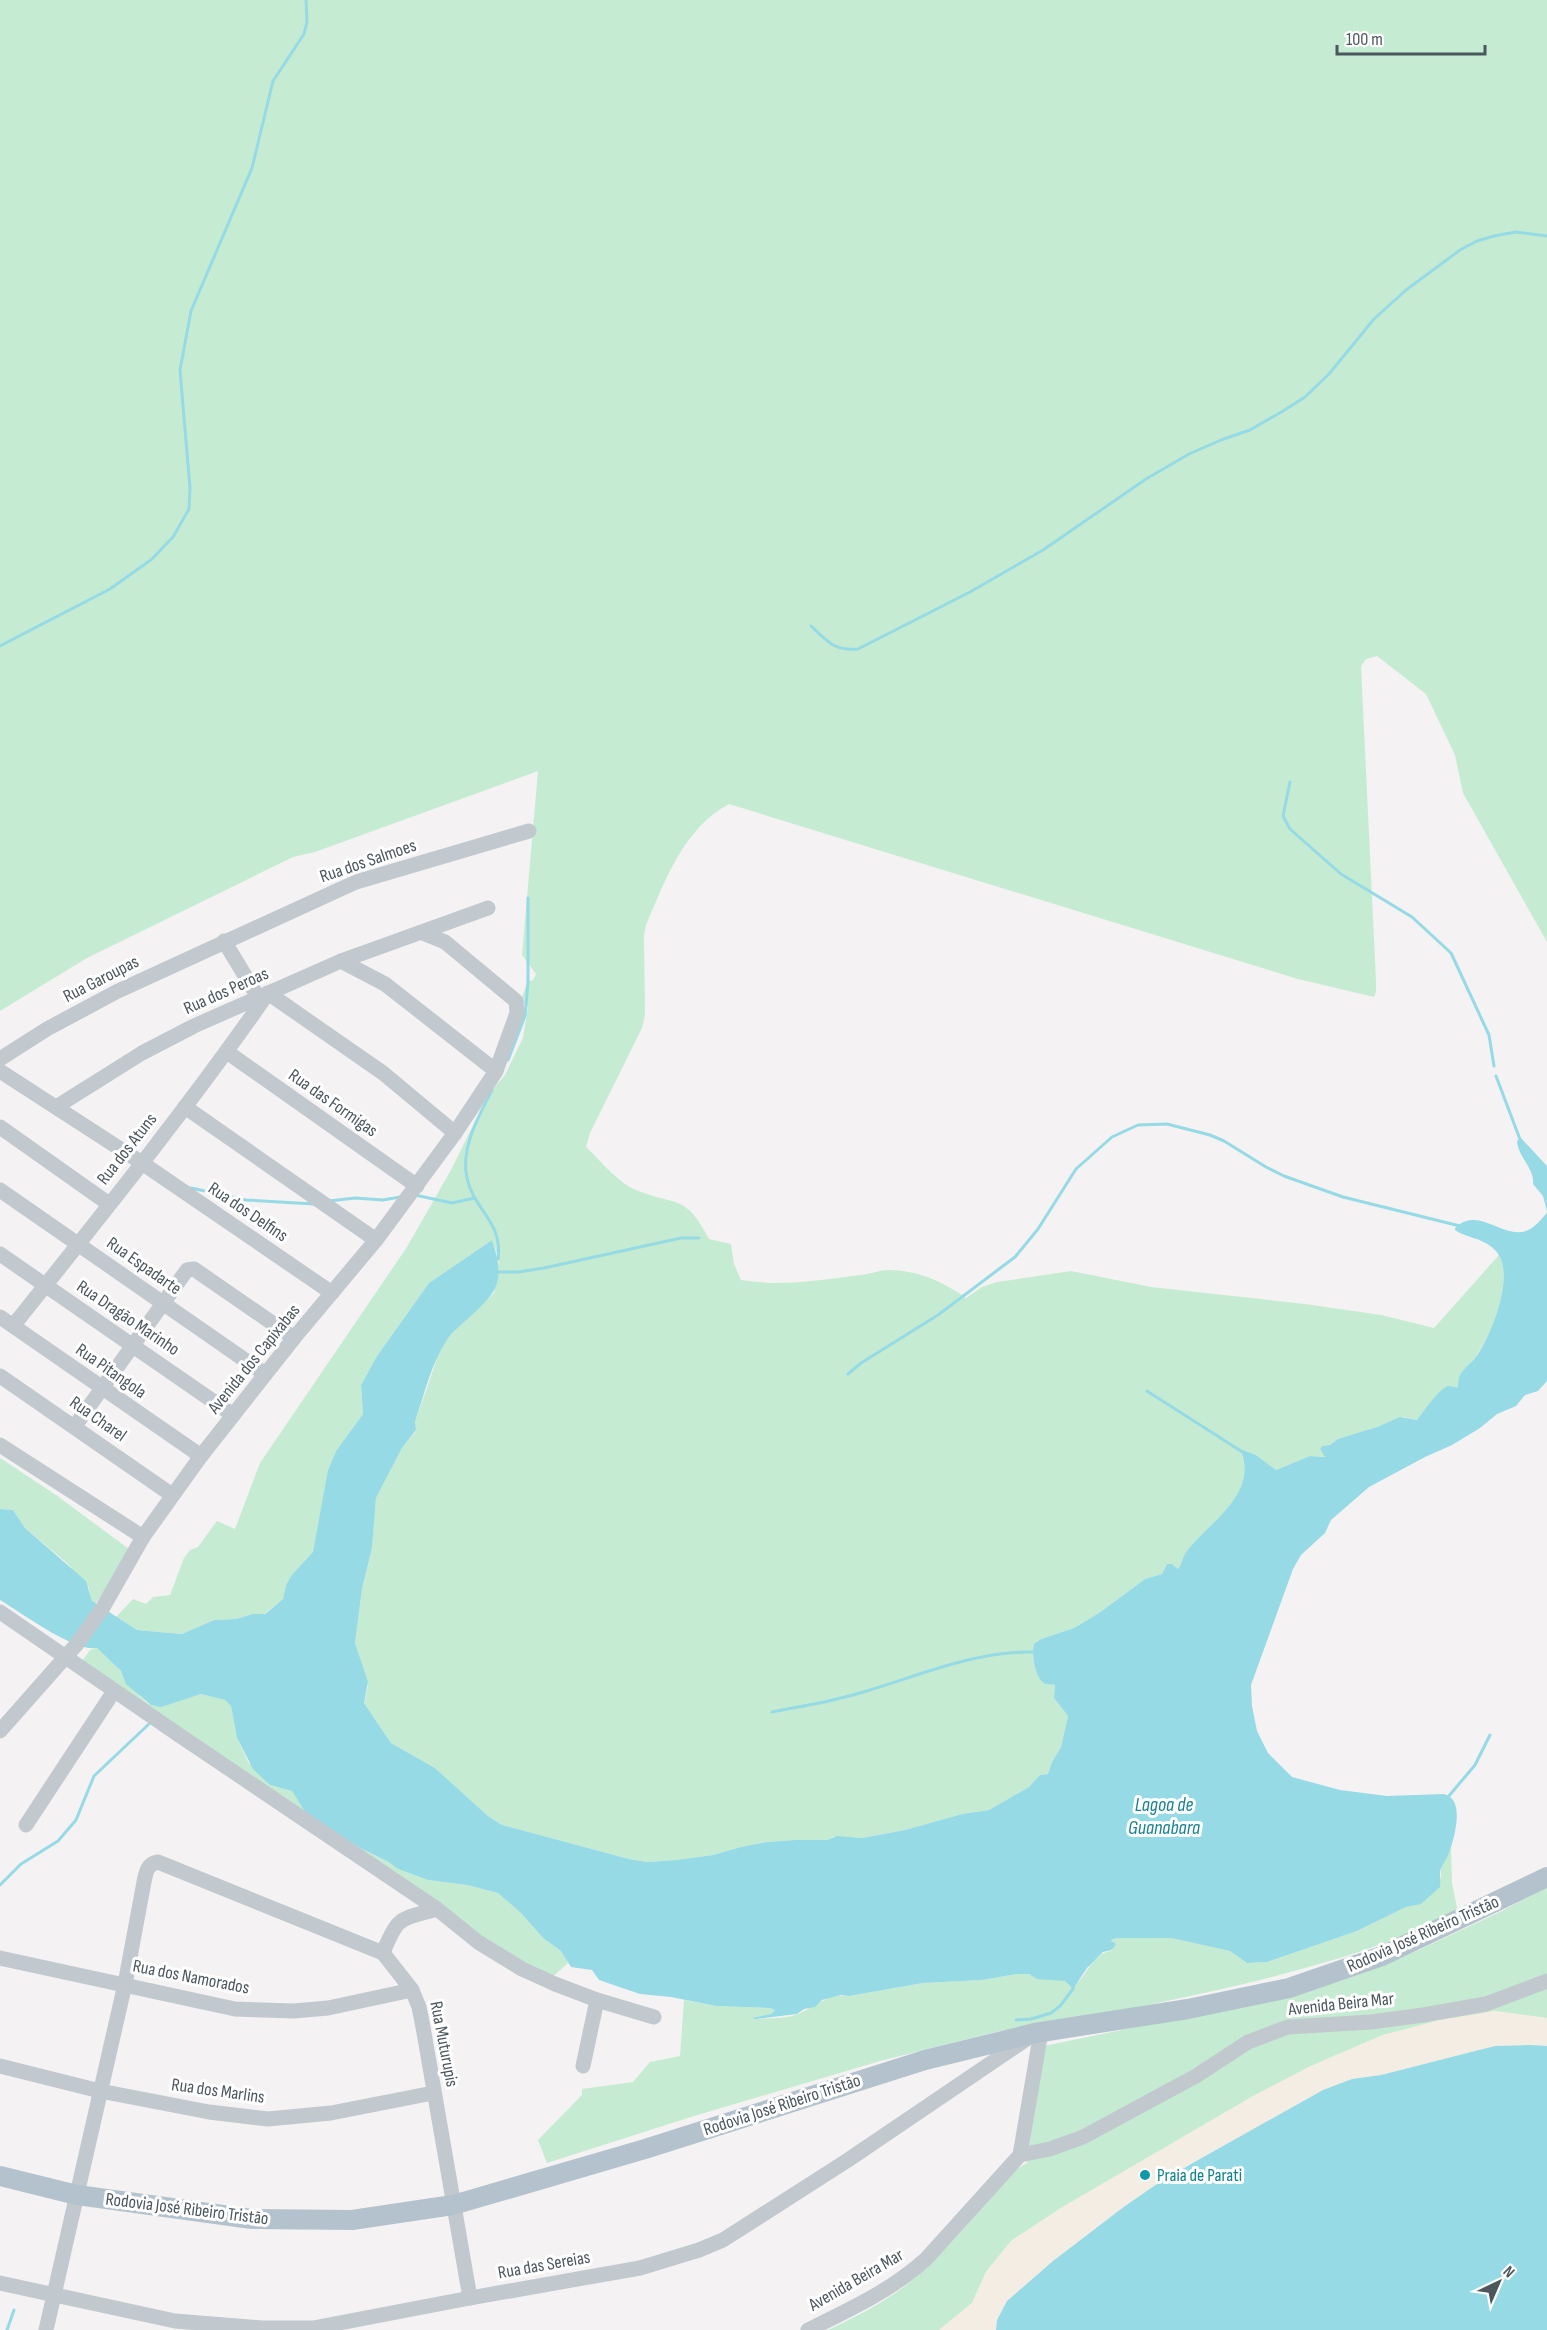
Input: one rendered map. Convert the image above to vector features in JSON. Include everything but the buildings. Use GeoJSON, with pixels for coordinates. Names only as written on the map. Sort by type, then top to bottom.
{"type":"FeatureCollection","features":[{"type":"Feature","properties":{"kind":"main road","name":"Rodovia José Ribeiro Tristão"},"geometry":{"type":"LineString","coordinates":[[0,2176],[77,2195],[252,2219],[352,2220],[453,2205],[634,2152],[925,2060],[1038,2032],[1188,2009],[1289,1988],[1382,1956],[1547,1877]]}},
{"type":"Feature","properties":{"kind":"street","name":"Rua dos Salmoes"},"geometry":{"type":"LineString","coordinates":[[224,941],[356,882],[529,831]]}},
{"type":"Feature","properties":{"kind":"street","name":"Rua dos Peroas"},"geometry":{"type":"LineString","coordinates":[[56,1107],[142,1053],[194,1026],[341,961],[488,908]]}},
{"type":"Feature","properties":{"kind":"street","name":"Avenida dos Capixabas"},"geometry":{"type":"LineString","coordinates":[[0,1731],[66,1657],[102,1609],[143,1537],[172,1495],[265,1374],[376,1240],[455,1133],[496,1071],[517,1013],[516,1001],[445,942],[423,933]]}},
{"type":"Feature","properties":{"kind":"street"},"geometry":{"type":"LineString","coordinates":[[224,941],[263,995],[383,1073],[455,1133]]}},
{"type":"Feature","properties":{"kind":"street","name":"Rua Garoupas"},"geometry":{"type":"LineString","coordinates":[[0,1059],[46,1029],[116,992],[224,941]]}},
{"type":"Feature","properties":{"kind":"street"},"geometry":{"type":"LineString","coordinates":[[341,961],[385,984],[496,1071]]}},
{"type":"Feature","properties":{"kind":"street","name":"Rua dos Atuns"},"geometry":{"type":"LineString","coordinates":[[6,1322],[45,1286],[79,1245],[227,1052],[263,995]]}},
{"type":"Feature","properties":{"kind":"street","name":"Rua das Formigas"},"geometry":{"type":"LineString","coordinates":[[227,1052],[417,1185]]}},
{"type":"Feature","properties":{"kind":"street","name":"Rua dos Delfins"},"geometry":{"type":"LineString","coordinates":[[0,1071],[142,1163],[332,1293]]}},
{"type":"Feature","properties":{"kind":"street"},"geometry":{"type":"LineString","coordinates":[[184,1107],[376,1240]]}},
{"type":"Feature","properties":{"kind":"street"},"geometry":{"type":"LineString","coordinates":[[0,1128],[109,1204]]}},
{"type":"Feature","properties":{"kind":"street","name":"Rua Espadarte"},"geometry":{"type":"LineString","coordinates":[[0,1190],[265,1374]]}},
{"type":"Feature","properties":{"kind":"street","name":"Rua Dragão Marinho"},"geometry":{"type":"LineString","coordinates":[[0,1254],[233,1415]]}},
{"type":"Feature","properties":{"kind":"street"},"geometry":{"type":"LineString","coordinates":[[75,1426],[187,1270],[194,1269],[294,1338]]}},
{"type":"Feature","properties":{"kind":"street","name":"Rua Pitangola"},"geometry":{"type":"LineString","coordinates":[[6,1322],[201,1456]]}},
{"type":"Feature","properties":{"kind":"street","name":"Rua Charel"},"geometry":{"type":"LineString","coordinates":[[0,1376],[172,1495]]}},
{"type":"Feature","properties":{"kind":"street"},"geometry":{"type":"LineString","coordinates":[[0,1445],[143,1537]]}},
{"type":"Feature","properties":{"kind":"street"},"geometry":{"type":"LineString","coordinates":[[0,1612],[437,1909],[478,1942],[522,1969],[597,2000],[654,2017]]}},
{"type":"Feature","properties":{"kind":"street"},"geometry":{"type":"LineString","coordinates":[[26,1825],[114,1691]]}},
{"type":"Feature","properties":{"kind":"street","name":"Rua Muturupis"},"geometry":{"type":"LineString","coordinates":[[125,1984],[147,1868],[152,1863],[158,1862],[383,1953],[412,1990],[419,2007],[470,2298]]}},
{"type":"Feature","properties":{"kind":"street"},"geometry":{"type":"LineString","coordinates":[[383,1953],[391,1933],[401,1920],[437,1909]]}},
{"type":"Feature","properties":{"kind":"street","name":"Rua dos Namorados"},"geometry":{"type":"LineString","coordinates":[[0,1958],[235,2009],[294,2011],[328,2008],[412,1990]]}},
{"type":"Feature","properties":{"kind":"street","name":"Avenida Beira Mar"},"geometry":{"type":"LineString","coordinates":[[808,2330],[847,2311],[912,2272],[1020,2155],[1050,2149],[1083,2137],[1196,2076],[1248,2042],[1288,2027],[1371,2022],[1486,2004],[1547,1982]]}},
{"type":"Feature","properties":{"kind":"street"},"geometry":{"type":"LineString","coordinates":[[46,2330],[125,1984]]}},
{"type":"Feature","properties":{"kind":"street"},"geometry":{"type":"LineString","coordinates":[[583,2066],[597,2000]]}},
{"type":"Feature","properties":{"kind":"street"},"geometry":{"type":"LineString","coordinates":[[1020,2155],[1038,2032]]}},
{"type":"Feature","properties":{"kind":"street","name":"Rua das Sereias"},"geometry":{"type":"LineString","coordinates":[[0,2283],[175,2321],[262,2328],[313,2328],[640,2268],[699,2250],[723,2240],[858,2154],[1038,2032]]}},
{"type":"Feature","properties":{"kind":"street","name":"Rua dos Marlins"},"geometry":{"type":"LineString","coordinates":[[0,2066],[100,2091],[209,2112],[268,2119],[331,2113],[434,2093]]}},
{"type":"Feature","properties":{"kind":"green space"},"geometry":{"type":"Polygon","coordinates":[[[0,0],[1547,0],[1547,942],[1463,793],[1455,755],[1426,694],[1377,656],[1366,659],[1361,666],[1376,981],[1374,997],[1298,979],[729,804],[713,814],[688,841],[669,873],[646,925],[644,935],[645,1015],[642,1028],[590,1133],[586,1147],[616,1177],[629,1186],[679,1204],[693,1214],[709,1239],[731,1244],[734,1264],[741,1280],[771,1283],[801,1282],[886,1270],[899,1271],[930,1278],[966,1298],[982,1287],[997,1282],[1071,1271],[1151,1287],[1381,1315],[1434,1328],[1499,1255],[1504,1278],[1495,1319],[1476,1356],[1460,1375],[1457,1388],[1435,1401],[1417,1420],[1403,1417],[1322,1446],[1320,1449],[1326,1457],[1310,1456],[1276,1470],[1256,1455],[1243,1450],[1241,1452],[1244,1467],[1243,1482],[1237,1495],[1229,1507],[1186,1552],[1178,1569],[1172,1564],[1167,1564],[1162,1574],[1145,1579],[1099,1613],[1074,1628],[1041,1639],[1034,1644],[1034,1660],[1039,1678],[1046,1684],[1055,1685],[1054,1698],[1068,1716],[1061,1747],[1048,1774],[1040,1775],[1029,1787],[989,1810],[962,1814],[905,1830],[862,1838],[833,1837],[827,1840],[767,1842],[713,1855],[647,1862],[502,1825],[488,1816],[435,1768],[391,1743],[364,1703],[368,1686],[355,1643],[362,1589],[372,1548],[376,1498],[402,1448],[416,1431],[415,1422],[439,1353],[449,1336],[494,1293],[499,1260],[492,1240],[429,1283],[377,1356],[361,1385],[363,1414],[336,1451],[328,1470],[315,1549],[291,1576],[283,1599],[264,1614],[214,1620],[182,1634],[137,1630],[116,1617],[133,1599],[146,1604],[153,1597],[170,1595],[184,1558],[190,1550],[198,1547],[217,1521],[235,1529],[260,1463],[407,1247],[451,1170],[489,1093],[505,1075],[523,1038],[528,1007],[521,1001],[527,982],[533,980],[536,974],[522,955],[538,771],[315,852],[293,857],[87,958],[0,1011],[0,0]]]}},
{"type":"Feature","properties":{"kind":"green space"},"geometry":{"type":"Polygon","coordinates":[[[0,1458],[56,1495],[133,1552],[95,1604],[91,1601],[89,1588],[67,1563],[25,1528],[13,1510],[0,1509],[0,1458]]]}},
{"type":"Feature","properties":{"kind":"green space"},"geometry":{"type":"Polygon","coordinates":[[[97,1648],[116,1665],[138,1694],[154,1706],[201,1694],[225,1700],[231,1706],[237,1738],[248,1762],[270,1785],[292,1791],[302,1807],[360,1848],[398,1869],[428,1880],[467,1885],[498,1893],[521,1913],[543,1938],[561,1951],[568,1963],[548,1981],[510,1964],[82,1661],[90,1650],[97,1648]]]}},
{"type":"Feature","properties":{"kind":"green space"},"geometry":{"type":"Polygon","coordinates":[[[1451,1847],[1452,1883],[1458,1913],[1359,1952],[1203,1993],[1045,2026],[1041,2029],[1000,2031],[880,2061],[694,2116],[547,2163],[538,2140],[582,2095],[582,2089],[633,2082],[650,2062],[680,2056],[684,2000],[716,2006],[775,2010],[771,2014],[751,2018],[755,2019],[793,2016],[834,1997],[923,1983],[982,1980],[1026,1973],[1040,1979],[1065,1981],[1072,1988],[1099,1956],[1111,1951],[1116,1944],[1111,1942],[1113,1939],[1119,1938],[1171,1938],[1230,1951],[1247,1963],[1267,1962],[1357,1931],[1406,1907],[1421,1903],[1441,1878],[1441,1868],[1451,1847]]]}},
{"type":"Feature","properties":{"kind":"green space"},"geometry":{"type":"Polygon","coordinates":[[[1547,1887],[1547,2018],[1494,2011],[1383,2035],[1311,2066],[1255,2095],[1061,2208],[1011,2241],[986,2272],[972,2303],[939,2330],[828,2330],[877,2305],[920,2274],[948,2246],[1013,2171],[1027,2163],[1044,2046],[1248,2004],[1338,1982],[1410,1954],[1500,1912],[1547,1887]]]}},
{"type":"Feature","properties":{"kind":"sand","name":"Praia de Parati"},"geometry":{"type":"Polygon","coordinates":[[[1494,2011],[1547,2018],[1547,2046],[1495,2046],[1381,2075],[1352,2079],[1323,2090],[1191,2164],[1125,2206],[1053,2261],[1007,2301],[997,2319],[996,2330],[939,2330],[972,2303],[986,2272],[1011,2241],[1061,2208],[1255,2095],[1311,2066],[1383,2035],[1439,2020],[1494,2011]]]}},
{"type":"Feature","properties":{"kind":"water"},"geometry":{"type":"Polygon","coordinates":[[[1521,1138],[1547,1166],[1547,1211],[1543,1196],[1533,1184],[1531,1173],[1518,1147],[1517,1141],[1521,1138]]]}},
{"type":"Feature","properties":{"kind":"water","name":"Lagoa de Guanabara"},"geometry":{"type":"Polygon","coordinates":[[[1547,1213],[1547,1381],[1538,1391],[1525,1395],[1516,1406],[1497,1414],[1480,1428],[1452,1445],[1369,1487],[1331,1520],[1325,1533],[1301,1555],[1293,1569],[1251,1685],[1257,1731],[1268,1753],[1292,1777],[1340,1790],[1387,1796],[1444,1794],[1450,1797],[1456,1810],[1456,1827],[1449,1853],[1441,1868],[1440,1887],[1421,1904],[1406,1907],[1357,1931],[1267,1962],[1247,1963],[1230,1951],[1171,1938],[1119,1938],[1111,1941],[1116,1944],[1115,1947],[1103,1952],[1087,1968],[1073,1989],[1065,1981],[1037,1979],[1029,1974],[1017,1974],[982,1980],[923,1983],[849,1996],[841,1995],[822,2000],[815,2007],[804,2009],[797,2014],[755,2019],[751,2018],[771,2014],[775,2010],[716,2006],[671,1997],[640,1994],[599,1980],[592,1970],[571,1967],[561,1951],[543,1938],[521,1913],[498,1893],[467,1885],[428,1880],[398,1869],[360,1848],[305,1812],[292,1791],[270,1785],[253,1769],[237,1738],[231,1706],[225,1700],[201,1694],[161,1707],[151,1705],[126,1684],[121,1671],[97,1648],[87,1648],[62,1638],[0,1600],[0,1509],[13,1510],[25,1528],[86,1581],[92,1601],[137,1630],[182,1634],[214,1620],[265,1614],[283,1599],[291,1576],[313,1552],[328,1470],[336,1451],[363,1414],[361,1385],[377,1356],[429,1283],[492,1240],[498,1268],[496,1287],[484,1304],[450,1335],[441,1349],[415,1422],[416,1430],[402,1448],[376,1498],[372,1548],[362,1589],[355,1643],[368,1682],[364,1703],[391,1743],[435,1768],[488,1816],[502,1825],[647,1862],[713,1855],[767,1842],[827,1840],[837,1836],[862,1838],[905,1830],[962,1814],[989,1810],[1029,1787],[1040,1775],[1048,1774],[1061,1747],[1068,1716],[1054,1698],[1055,1685],[1046,1684],[1039,1678],[1034,1660],[1034,1644],[1041,1639],[1074,1628],[1099,1613],[1145,1579],[1162,1574],[1167,1564],[1172,1564],[1178,1569],[1186,1552],[1228,1507],[1237,1494],[1243,1481],[1244,1467],[1241,1451],[1256,1455],[1276,1470],[1310,1456],[1325,1457],[1320,1449],[1322,1446],[1330,1445],[1338,1439],[1400,1417],[1417,1420],[1440,1391],[1448,1386],[1457,1388],[1460,1375],[1474,1360],[1490,1332],[1500,1302],[1504,1272],[1495,1250],[1485,1243],[1460,1233],[1455,1228],[1464,1222],[1473,1220],[1508,1231],[1526,1231],[1535,1226],[1547,1213]]]}},
{"type":"Feature","properties":{"kind":"water"},"geometry":{"type":"Polygon","coordinates":[[[1495,2046],[1547,2046],[1547,2330],[996,2330],[997,2320],[1007,2301],[1053,2261],[1125,2206],[1191,2164],[1323,2090],[1352,2079],[1381,2075],[1495,2046]]]}},
{"type":"Feature","properties":{"kind":"waterway"},"geometry":{"type":"LineString","coordinates":[[0,646],[110,589],[152,559],[173,537],[189,509],[190,488],[180,370],[191,311],[252,168],[273,81],[304,34],[307,22],[306,0]]}},
{"type":"Feature","properties":{"kind":"waterway"},"geometry":{"type":"LineString","coordinates":[[811,626],[837,647],[858,649],[970,592],[1043,550],[1146,479],[1189,454],[1250,430],[1305,397],[1329,374],[1374,319],[1406,290],[1460,250],[1477,241],[1516,232],[1547,236]]}},
{"type":"Feature","properties":{"kind":"waterway"},"geometry":{"type":"LineString","coordinates":[[1290,782],[1283,816],[1290,829],[1341,874],[1412,917],[1451,953],[1489,1035],[1494,1066]]}},
{"type":"Feature","properties":{"kind":"waterway"},"geometry":{"type":"LineString","coordinates":[[508,1060],[525,1016],[528,983],[528,898]]}},
{"type":"Feature","properties":{"kind":"waterway"},"geometry":{"type":"LineString","coordinates":[[1496,1076],[1521,1142]]}},
{"type":"Feature","properties":{"kind":"waterway"},"geometry":{"type":"LineString","coordinates":[[492,1090],[472,1132],[466,1155],[466,1167],[471,1189],[496,1235],[498,1259]]}},
{"type":"Feature","properties":{"kind":"waterway"},"geometry":{"type":"LineString","coordinates":[[848,1374],[861,1363],[938,1315],[1015,1257],[1038,1229],[1076,1169],[1112,1137],[1138,1125],[1167,1124],[1210,1135],[1284,1176],[1343,1197],[1460,1226]]}},
{"type":"Feature","properties":{"kind":"waterway"},"geometry":{"type":"LineString","coordinates":[[191,1188],[246,1200],[314,1204]]}},
{"type":"Feature","properties":{"kind":"waterway"},"geometry":{"type":"LineString","coordinates":[[415,1195],[452,1203],[475,1198]]}},
{"type":"Feature","properties":{"kind":"waterway"},"geometry":{"type":"LineString","coordinates":[[329,1201],[355,1198],[383,1200],[400,1197]]}},
{"type":"Feature","properties":{"kind":"waterway"},"geometry":{"type":"LineString","coordinates":[[496,1272],[518,1272],[544,1268],[681,1238],[699,1238]]}},
{"type":"Feature","properties":{"kind":"waterway"},"geometry":{"type":"LineString","coordinates":[[1147,1391],[1244,1453]]}},
{"type":"Feature","properties":{"kind":"waterway"},"geometry":{"type":"LineString","coordinates":[[772,1712],[849,1696],[964,1661],[988,1656],[1036,1652]]}},
{"type":"Feature","properties":{"kind":"waterway"},"geometry":{"type":"LineString","coordinates":[[0,1885],[21,1864],[58,1841],[76,1820],[94,1776],[150,1723]]}},
{"type":"Feature","properties":{"kind":"waterway"},"geometry":{"type":"LineString","coordinates":[[1448,1797],[1475,1765],[1490,1735]]}},
{"type":"Feature","properties":{"kind":"waterway"},"geometry":{"type":"LineString","coordinates":[[1016,2020],[1031,2019],[1051,2013],[1060,2006],[1073,1989],[1073,1985]]}},
{"type":"Feature","properties":{"kind":"waterway"},"geometry":{"type":"LineString","coordinates":[[7,2330],[14,2310]]}},
{"type":"Feature","properties":{"kind":"place","name":"Praia de Parati"},"geometry":{"type":"Point","coordinates":[1145,2175]}}]}
